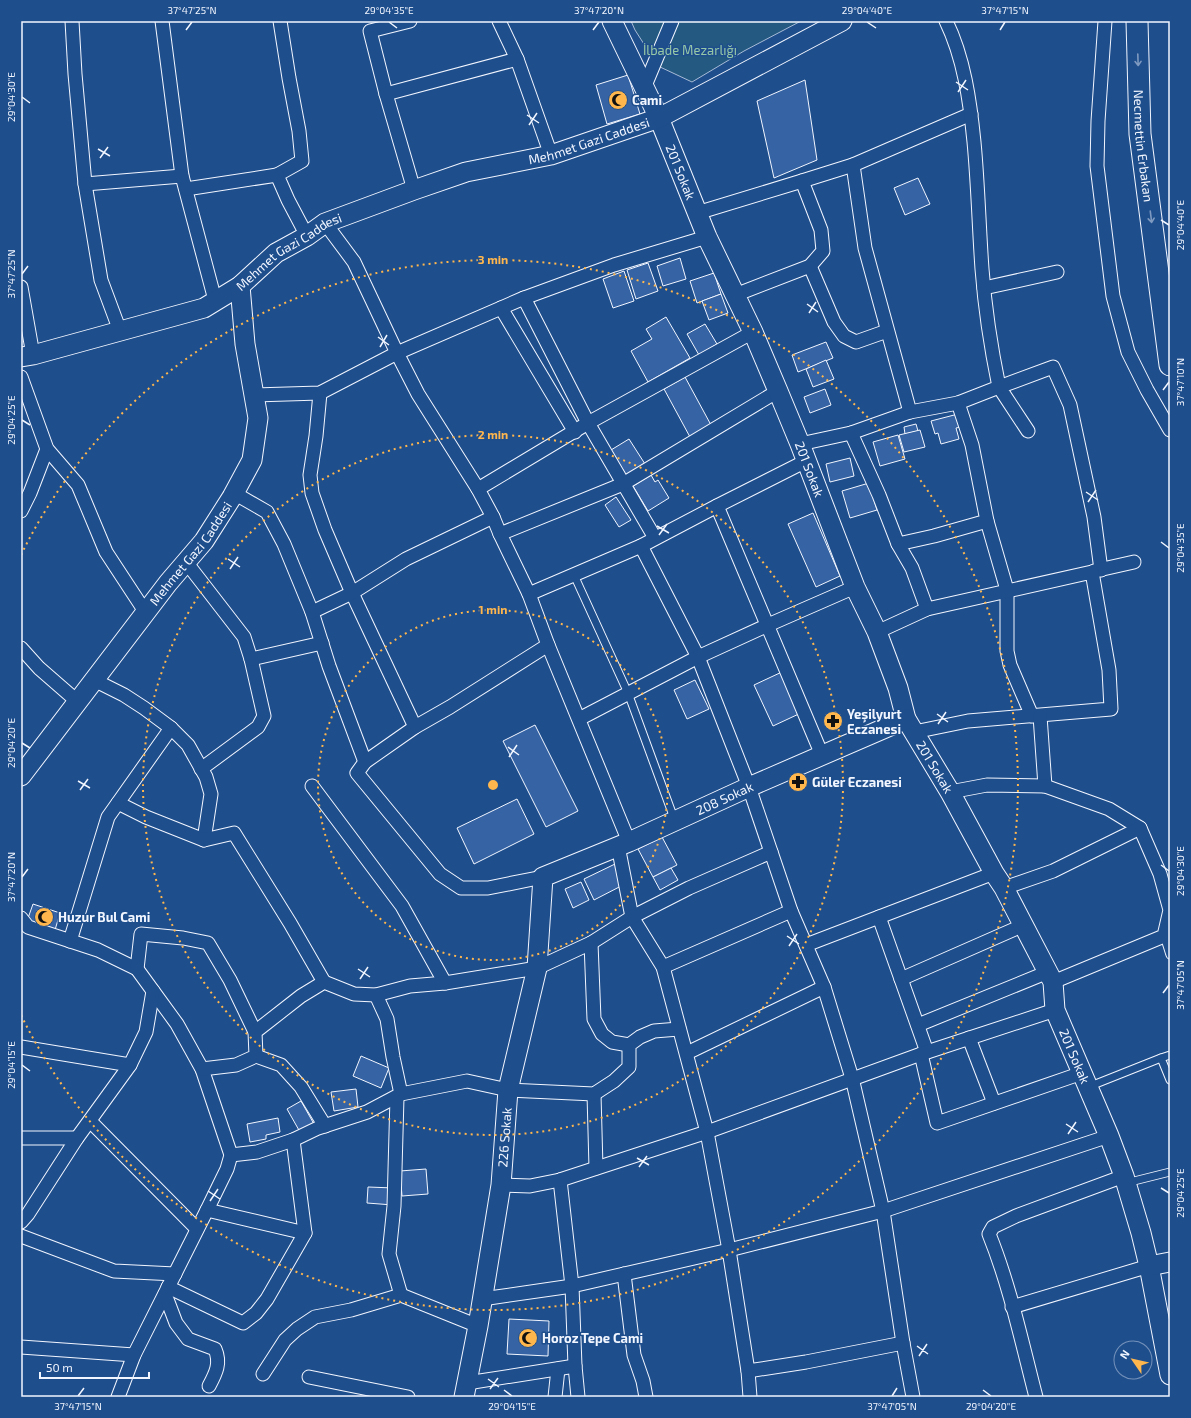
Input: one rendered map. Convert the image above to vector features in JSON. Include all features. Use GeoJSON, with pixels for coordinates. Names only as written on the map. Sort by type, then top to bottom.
{"type":"FeatureCollection","features":[{"type":"Feature","properties":{"kind":"main road","name":"Necmettin Erbakan"},"geometry":{"type":"LineString","coordinates":[[1137,21],[1140,134],[1170,365]]}},
{"type":"Feature","properties":{"kind":"street"},"geometry":{"type":"LineString","coordinates":[[72,21],[75,74],[85,184],[101,280],[120,331]]}},
{"type":"Feature","properties":{"kind":"street"},"geometry":{"type":"LineString","coordinates":[[162,21],[182,176],[215,300]]}},
{"type":"Feature","properties":{"kind":"street"},"geometry":{"type":"LineString","coordinates":[[186,189],[277,174],[302,161],[299,131],[288,78],[280,21]]}},
{"type":"Feature","properties":{"kind":"street"},"geometry":{"type":"LineString","coordinates":[[410,21],[370,30],[386,94],[414,190]]}},
{"type":"Feature","properties":{"kind":"street"},"geometry":{"type":"LineString","coordinates":[[498,21],[517,59],[551,155]]}},
{"type":"Feature","properties":{"kind":"street","name":"201 Sokak"},"geometry":{"type":"LineString","coordinates":[[612,21],[659,118],[707,237],[753,332],[778,391],[855,588],[876,632],[898,688],[910,725],[950,792],[1024,925],[1050,977],[1054,1010],[1108,1136],[1125,1180],[1141,1233],[1149,1266],[1170,1375]]}},
{"type":"Feature","properties":{"kind":"street"},"geometry":{"type":"LineString","coordinates":[[644,88],[672,21]]}},
{"type":"Feature","properties":{"kind":"street","name":"Mehmet Gazi Caddesi"},"geometry":{"type":"LineString","coordinates":[[21,776],[146,612],[204,541],[234,493],[252,460],[258,418],[245,344],[240,286],[276,253],[307,236],[325,223],[466,172],[551,155],[659,118],[842,21]]}},
{"type":"Feature","properties":{"kind":"street"},"geometry":{"type":"LineString","coordinates":[[946,21],[962,64],[971,114],[978,186],[984,288],[989,336],[999,387],[1028,432]]}},
{"type":"Feature","properties":{"kind":"street"},"geometry":{"type":"LineString","coordinates":[[1105,21],[1098,121],[1097,166],[1113,296],[1128,352],[1146,390],[1170,430]]}},
{"type":"Feature","properties":{"kind":"street"},"geometry":{"type":"LineString","coordinates":[[386,94],[517,59]]}},
{"type":"Feature","properties":{"kind":"street"},"geometry":{"type":"LineString","coordinates":[[698,213],[853,165],[971,114]]}},
{"type":"Feature","properties":{"kind":"street"},"geometry":{"type":"LineString","coordinates":[[853,165],[864,248],[910,412]]}},
{"type":"Feature","properties":{"kind":"street"},"geometry":{"type":"LineString","coordinates":[[277,174],[288,200],[307,236]]}},
{"type":"Feature","properties":{"kind":"street"},"geometry":{"type":"LineString","coordinates":[[85,184],[182,176]]}},
{"type":"Feature","properties":{"kind":"street"},"geometry":{"type":"LineString","coordinates":[[735,295],[810,266],[824,251],[821,230],[802,181]]}},
{"type":"Feature","properties":{"kind":"street"},"geometry":{"type":"LineString","coordinates":[[325,223],[354,262],[418,394],[478,489],[493,517],[529,594],[548,646],[579,719],[624,844],[632,917],[662,967],[687,1053],[707,1132],[729,1250],[748,1371],[750,1397]]}},
{"type":"Feature","properties":{"kind":"street"},"geometry":{"type":"LineString","coordinates":[[254,395],[320,393],[397,353],[524,298],[614,265],[707,237]]}},
{"type":"Feature","properties":{"kind":"street"},"geometry":{"type":"LineString","coordinates":[[810,266],[834,322],[844,336],[856,342],[887,331]]}},
{"type":"Feature","properties":{"kind":"street"},"geometry":{"type":"LineString","coordinates":[[984,288],[1057,272]]}},
{"type":"Feature","properties":{"kind":"street"},"geometry":{"type":"LineString","coordinates":[[21,287],[27,356],[204,308],[240,286]]}},
{"type":"Feature","properties":{"kind":"street"},"geometry":{"type":"LineString","coordinates":[[524,298],[588,423],[655,538]]}},
{"type":"Feature","properties":{"kind":"street"},"geometry":{"type":"LineString","coordinates":[[501,308],[575,432]]}},
{"type":"Feature","properties":{"kind":"street"},"geometry":{"type":"LineString","coordinates":[[478,489],[588,423],[753,332]]}},
{"type":"Feature","properties":{"kind":"street"},"geometry":{"type":"LineString","coordinates":[[529,594],[641,546],[717,506],[803,453],[851,433],[910,412],[958,403],[1053,367],[1070,405],[1094,517],[1097,571],[1109,670],[1111,709],[910,725]]}},
{"type":"Feature","properties":{"kind":"street"},"geometry":{"type":"LineString","coordinates":[[21,377],[46,449],[78,485],[106,552],[146,612]]}},
{"type":"Feature","properties":{"kind":"street"},"geometry":{"type":"LineString","coordinates":[[500,534],[624,484],[778,391]]}},
{"type":"Feature","properties":{"kind":"street"},"geometry":{"type":"LineString","coordinates":[[320,393],[316,436],[310,475],[312,493],[325,530],[352,593],[415,727]]}},
{"type":"Feature","properties":{"kind":"street"},"geometry":{"type":"LineString","coordinates":[[958,403],[972,445],[987,521],[1007,590],[1007,651],[1010,665],[1036,716],[1045,786]]}},
{"type":"Feature","properties":{"kind":"street"},"geometry":{"type":"LineString","coordinates":[[851,433],[879,495],[898,544],[912,568],[927,608]]}},
{"type":"Feature","properties":{"kind":"street"},"geometry":{"type":"LineString","coordinates":[[21,511],[30,493],[46,449]]}},
{"type":"Feature","properties":{"kind":"street"},"geometry":{"type":"LineString","coordinates":[[234,493],[267,512],[284,544],[312,612],[329,666],[365,762]]}},
{"type":"Feature","properties":{"kind":"street"},"geometry":{"type":"LineString","coordinates":[[717,506],[822,755]]}},
{"type":"Feature","properties":{"kind":"street"},"geometry":{"type":"LineString","coordinates":[[312,612],[352,593],[406,559],[493,517]]}},
{"type":"Feature","properties":{"kind":"street"},"geometry":{"type":"LineString","coordinates":[[898,544],[934,536],[987,521]]}},
{"type":"Feature","properties":{"kind":"street"},"geometry":{"type":"LineString","coordinates":[[641,546],[698,658],[749,786],[791,911],[824,987],[852,1078],[883,1211],[913,1397]]}},
{"type":"Feature","properties":{"kind":"street"},"geometry":{"type":"LineString","coordinates":[[186,562],[244,637],[251,658],[264,716],[258,727],[201,769]]}},
{"type":"Feature","properties":{"kind":"street"},"geometry":{"type":"LineString","coordinates":[[876,632],[927,608],[1134,562]]}},
{"type":"Feature","properties":{"kind":"street"},"geometry":{"type":"LineString","coordinates":[[579,719],[698,658],[768,625],[855,588]]}},
{"type":"Feature","properties":{"kind":"street"},"geometry":{"type":"LineString","coordinates":[[251,658],[322,643]]}},
{"type":"Feature","properties":{"kind":"street"},"geometry":{"type":"LineString","coordinates":[[543,878],[488,888],[461,888],[440,874],[357,773],[365,762],[415,727],[548,646]]}},
{"type":"Feature","properties":{"kind":"street"},"geometry":{"type":"LineString","coordinates":[[21,648],[40,668],[78,702]]}},
{"type":"Feature","properties":{"kind":"street"},"geometry":{"type":"LineString","coordinates":[[94,680],[124,695],[171,728],[188,745],[206,777],[211,794],[204,840]]}},
{"type":"Feature","properties":{"kind":"street","name":"208 Sokak"},"geometry":{"type":"LineString","coordinates":[[543,878],[624,844],[749,786],[822,755],[910,725]]}},
{"type":"Feature","properties":{"kind":"street"},"geometry":{"type":"LineString","coordinates":[[70,941],[108,817],[171,728]]}},
{"type":"Feature","properties":{"kind":"street"},"geometry":{"type":"LineString","coordinates":[[312,786],[402,906],[445,983]]}},
{"type":"Feature","properties":{"kind":"street"},"geometry":{"type":"LineString","coordinates":[[918,1025],[1164,936],[1170,910],[1160,874],[1140,828],[1109,809],[1045,786],[987,786],[950,792]]}},
{"type":"Feature","properties":{"kind":"street"},"geometry":{"type":"LineString","coordinates":[[118,803],[146,817],[204,840],[234,833],[290,923],[324,982],[354,994],[376,995],[410,986],[445,983],[537,968],[591,943],[632,917],[689,888],[771,852]]}},
{"type":"Feature","properties":{"kind":"street"},"geometry":{"type":"LineString","coordinates":[[806,945],[879,917],[999,881],[1053,871],[1140,828]]}},
{"type":"Feature","properties":{"kind":"street","name":"226 Sokak"},"geometry":{"type":"LineString","coordinates":[[466,1390],[501,1185],[508,1090],[537,968],[543,878]]}},
{"type":"Feature","properties":{"kind":"street"},"geometry":{"type":"LineString","coordinates":[[662,967],[791,911]]}},
{"type":"Feature","properties":{"kind":"street"},"geometry":{"type":"LineString","coordinates":[[879,917],[918,1025],[937,1123],[994,1103],[1085,1080]]}},
{"type":"Feature","properties":{"kind":"street"},"geometry":{"type":"LineString","coordinates":[[21,918],[28,927],[98,950],[137,969],[177,1024],[202,1069],[231,1155],[227,1169],[208,1210],[134,1355],[118,1397]]}},
{"type":"Feature","properties":{"kind":"street"},"geometry":{"type":"LineString","coordinates":[[901,979],[1024,925]]}},
{"type":"Feature","properties":{"kind":"street"},"geometry":{"type":"LineString","coordinates":[[137,969],[141,934],[183,938],[208,943],[230,980],[255,1032],[256,1056]]}},
{"type":"Feature","properties":{"kind":"street"},"geometry":{"type":"LineString","coordinates":[[591,943],[594,1019],[602,1034],[612,1042],[629,1045],[640,1037],[654,1031],[679,1029]]}},
{"type":"Feature","properties":{"kind":"street"},"geometry":{"type":"LineString","coordinates":[[255,1032],[301,996],[324,982]]}},
{"type":"Feature","properties":{"kind":"street"},"geometry":{"type":"LineString","coordinates":[[687,1053],[824,987]]}},
{"type":"Feature","properties":{"kind":"street"},"geometry":{"type":"LineString","coordinates":[[21,1222],[28,1214],[77,1138],[130,1065],[146,1032],[153,991]]}},
{"type":"Feature","properties":{"kind":"street"},"geometry":{"type":"LineString","coordinates":[[376,995],[387,1019],[399,1096],[394,1206],[389,1254],[401,1295]]}},
{"type":"Feature","properties":{"kind":"street"},"geometry":{"type":"LineString","coordinates":[[501,1185],[530,1186],[560,1180],[707,1132],[852,1078],[1054,1010]]}},
{"type":"Feature","properties":{"kind":"street"},"geometry":{"type":"LineString","coordinates":[[969,1038],[994,1103]]}},
{"type":"Feature","properties":{"kind":"street"},"geometry":{"type":"LineString","coordinates":[[231,1155],[257,1152],[293,1140],[325,1126],[367,1112],[399,1096],[467,1082],[508,1090],[594,1094],[614,1081],[629,1067],[629,1045]]}},
{"type":"Feature","properties":{"kind":"street"},"geometry":{"type":"LineString","coordinates":[[21,1047],[130,1065]]}},
{"type":"Feature","properties":{"kind":"street"},"geometry":{"type":"LineString","coordinates":[[202,1069],[236,1066],[256,1056],[281,1065],[301,1087],[325,1126]]}},
{"type":"Feature","properties":{"kind":"street"},"geometry":{"type":"LineString","coordinates":[[594,1094],[596,1168]]}},
{"type":"Feature","properties":{"kind":"street"},"geometry":{"type":"LineString","coordinates":[[90,1120],[197,1229]]}},
{"type":"Feature","properties":{"kind":"street"},"geometry":{"type":"LineString","coordinates":[[482,1299],[572,1286],[729,1250],[883,1211],[1108,1136]]}},
{"type":"Feature","properties":{"kind":"street"},"geometry":{"type":"LineString","coordinates":[[21,1138],[77,1138]]}},
{"type":"Feature","properties":{"kind":"street"},"geometry":{"type":"LineString","coordinates":[[166,1290],[243,1323],[256,1312],[267,1299],[306,1234],[293,1140]]}},
{"type":"Feature","properties":{"kind":"street"},"geometry":{"type":"LineString","coordinates":[[560,1180],[572,1286],[575,1366],[578,1397]]}},
{"type":"Feature","properties":{"kind":"street"},"geometry":{"type":"LineString","coordinates":[[1036,1397],[998,1255],[989,1234],[992,1227],[1016,1216],[1125,1180]]}},
{"type":"Feature","properties":{"kind":"street"},"geometry":{"type":"LineString","coordinates":[[208,1210],[306,1234]]}},
{"type":"Feature","properties":{"kind":"street"},"geometry":{"type":"LineString","coordinates":[[21,1236],[114,1271],[175,1274]]}},
{"type":"Feature","properties":{"kind":"street"},"geometry":{"type":"LineString","coordinates":[[1012,1307],[1149,1266],[1170,1262]]}},
{"type":"Feature","properties":{"kind":"street"},"geometry":{"type":"LineString","coordinates":[[624,1274],[634,1355],[643,1382],[646,1397]]}},
{"type":"Feature","properties":{"kind":"street"},"geometry":{"type":"LineString","coordinates":[[166,1290],[176,1323],[188,1338],[214,1349],[218,1357],[217,1372],[209,1386]]}},
{"type":"Feature","properties":{"kind":"street"},"geometry":{"type":"LineString","coordinates":[[263,1374],[285,1340],[297,1329],[315,1317],[351,1310],[401,1295],[478,1326]]}},
{"type":"Feature","properties":{"kind":"street"},"geometry":{"type":"LineString","coordinates":[[748,1371],[806,1362],[903,1342]]}},
{"type":"Feature","properties":{"kind":"street"},"geometry":{"type":"LineString","coordinates":[[21,1347],[134,1355]]}},
{"type":"Feature","properties":{"kind":"street"},"geometry":{"type":"LineString","coordinates":[[466,1390],[575,1366]]}},
{"type":"Feature","properties":{"kind":"street"},"geometry":{"type":"LineString","coordinates":[[555,1397],[558,1369]]}},
{"type":"Feature","properties":{"kind":"street"},"geometry":{"type":"LineString","coordinates":[[309,1377],[408,1397]]}},
{"type":"Feature","properties":{"kind":"lane"},"geometry":{"type":"LineString","coordinates":[[574,575],[628,693],[675,821]]}},
{"type":"Feature","properties":{"kind":"lane"},"geometry":{"type":"LineString","coordinates":[[1164,936],[1170,955]]}},
{"type":"Feature","properties":{"kind":"lane"},"geometry":{"type":"LineString","coordinates":[[1085,1080],[1170,1055]]}},
{"type":"Feature","properties":{"kind":"lane"},"geometry":{"type":"LineString","coordinates":[[1161,1058],[1170,1080]]}},
{"type":"Feature","properties":{"kind":"lane"},"geometry":{"type":"LineString","coordinates":[[1125,1180],[1170,1172]]}},
{"type":"Feature","properties":{"kind":"green space","name":"İlbade Mezarlığı"},"geometry":{"type":"Polygon","coordinates":[[[631,21],[801,21],[744,51],[692,82],[658,66],[635,30],[631,21]]]}},
{"type":"Feature","properties":{"kind":"building","name":"Cami"},"geometry":{"type":"Polygon","coordinates":[[[628,75],[640,114],[607,124],[596,85],[628,75]]]}},
{"type":"Feature","properties":{"kind":"building"},"geometry":{"type":"Polygon","coordinates":[[[805,80],[817,160],[774,178],[757,101],[805,80]]]}},
{"type":"Feature","properties":{"kind":"building"},"geometry":{"type":"Polygon","coordinates":[[[918,178],[930,204],[905,215],[894,188],[918,178]]]}},
{"type":"Feature","properties":{"kind":"building"},"geometry":{"type":"Polygon","coordinates":[[[680,258],[686,279],[663,286],[657,266],[680,258]]]}},
{"type":"Feature","properties":{"kind":"building"},"geometry":{"type":"Polygon","coordinates":[[[648,263],[658,291],[636,299],[627,270],[648,263]]]}},
{"type":"Feature","properties":{"kind":"building"},"geometry":{"type":"Polygon","coordinates":[[[624,271],[634,301],[613,308],[603,279],[624,271]]]}},
{"type":"Feature","properties":{"kind":"building"},"geometry":{"type":"Polygon","coordinates":[[[714,273],[721,294],[697,303],[690,281],[714,273]]]}},
{"type":"Feature","properties":{"kind":"building"},"geometry":{"type":"Polygon","coordinates":[[[721,294],[728,313],[709,320],[702,301],[721,294]]]}},
{"type":"Feature","properties":{"kind":"building"},"geometry":{"type":"Polygon","coordinates":[[[666,317],[690,358],[648,382],[631,351],[652,339],[646,329],[666,317]]]}},
{"type":"Feature","properties":{"kind":"building"},"geometry":{"type":"Polygon","coordinates":[[[705,324],[717,344],[699,355],[687,334],[705,324]]]}},
{"type":"Feature","properties":{"kind":"building"},"geometry":{"type":"Polygon","coordinates":[[[826,342],[833,358],[798,372],[792,355],[826,342]]]}},
{"type":"Feature","properties":{"kind":"building"},"geometry":{"type":"Polygon","coordinates":[[[826,360],[834,379],[813,387],[806,369],[826,360]]]}},
{"type":"Feature","properties":{"kind":"building"},"geometry":{"type":"Polygon","coordinates":[[[685,377],[711,425],[690,437],[664,389],[685,377]]]}},
{"type":"Feature","properties":{"kind":"building"},"geometry":{"type":"Polygon","coordinates":[[[825,389],[831,405],[810,413],[804,397],[825,389]]]}},
{"type":"Feature","properties":{"kind":"building"},"geometry":{"type":"Polygon","coordinates":[[[958,414],[961,427],[956,428],[959,439],[941,444],[938,433],[935,434],[931,421],[958,414]]]}},
{"type":"Feature","properties":{"kind":"building"},"geometry":{"type":"Polygon","coordinates":[[[916,424],[918,431],[905,434],[904,427],[916,424]]]}},
{"type":"Feature","properties":{"kind":"building"},"geometry":{"type":"Polygon","coordinates":[[[920,430],[925,447],[904,452],[899,435],[920,430]]]}},
{"type":"Feature","properties":{"kind":"building"},"geometry":{"type":"Polygon","coordinates":[[[898,435],[905,459],[880,466],[873,442],[898,435]]]}},
{"type":"Feature","properties":{"kind":"building"},"geometry":{"type":"Polygon","coordinates":[[[629,439],[645,464],[626,475],[611,450],[629,439]]]}},
{"type":"Feature","properties":{"kind":"building"},"geometry":{"type":"Polygon","coordinates":[[[850,458],[854,476],[830,482],[826,464],[850,458]]]}},
{"type":"Feature","properties":{"kind":"building"},"geometry":{"type":"Polygon","coordinates":[[[651,475],[655,482],[658,480],[669,498],[648,511],[633,486],[651,475]]]}},
{"type":"Feature","properties":{"kind":"building"},"geometry":{"type":"Polygon","coordinates":[[[869,483],[877,510],[850,518],[842,491],[869,483]]]}},
{"type":"Feature","properties":{"kind":"building"},"geometry":{"type":"Polygon","coordinates":[[[616,497],[631,520],[619,527],[605,505],[616,497]]]}},
{"type":"Feature","properties":{"kind":"building"},"geometry":{"type":"Polygon","coordinates":[[[813,513],[840,576],[816,587],[788,524],[813,513]]]}},
{"type":"Feature","properties":{"kind":"building"},"geometry":{"type":"Polygon","coordinates":[[[784,671],[803,712],[773,726],[754,685],[784,671]]]}},
{"type":"Feature","properties":{"kind":"building"},"geometry":{"type":"Polygon","coordinates":[[[695,680],[709,709],[687,719],[674,690],[695,680]]]}},
{"type":"Feature","properties":{"kind":"building"},"geometry":{"type":"Polygon","coordinates":[[[535,725],[578,811],[546,827],[503,741],[535,725]]]}},
{"type":"Feature","properties":{"kind":"building"},"geometry":{"type":"Polygon","coordinates":[[[517,799],[534,834],[474,864],[457,828],[517,799]]]}},
{"type":"Feature","properties":{"kind":"building"},"geometry":{"type":"Polygon","coordinates":[[[662,837],[677,865],[653,877],[638,849],[662,837]]]}},
{"type":"Feature","properties":{"kind":"building"},"geometry":{"type":"Polygon","coordinates":[[[615,864],[625,884],[594,900],[584,879],[615,864]]]}},
{"type":"Feature","properties":{"kind":"building"},"geometry":{"type":"Polygon","coordinates":[[[671,868],[678,880],[660,890],[653,877],[671,868]]]}},
{"type":"Feature","properties":{"kind":"building"},"geometry":{"type":"Polygon","coordinates":[[[581,882],[589,900],[573,908],[565,889],[581,882]]]}},
{"type":"Feature","properties":{"kind":"building","name":"Huzur Bul Cami"},"geometry":{"type":"Polygon","coordinates":[[[33,904],[60,913],[55,930],[27,921],[33,904]]]}},
{"type":"Feature","properties":{"kind":"building"},"geometry":{"type":"Polygon","coordinates":[[[361,1056],[389,1068],[381,1088],[353,1076],[361,1056]]]}},
{"type":"Feature","properties":{"kind":"building"},"geometry":{"type":"Polygon","coordinates":[[[356,1089],[358,1107],[334,1111],[331,1092],[356,1089]]]}},
{"type":"Feature","properties":{"kind":"building"},"geometry":{"type":"Polygon","coordinates":[[[301,1101],[314,1124],[300,1132],[287,1109],[301,1101]]]}},
{"type":"Feature","properties":{"kind":"building"},"geometry":{"type":"Polygon","coordinates":[[[278,1118],[280,1132],[266,1135],[266,1139],[250,1142],[247,1124],[278,1118]]]}},
{"type":"Feature","properties":{"kind":"building"},"geometry":{"type":"Polygon","coordinates":[[[426,1169],[428,1194],[402,1196],[400,1171],[426,1169]]]}},
{"type":"Feature","properties":{"kind":"building"},"geometry":{"type":"Polygon","coordinates":[[[368,1187],[394,1188],[393,1205],[367,1203],[368,1187]]]}},
{"type":"Feature","properties":{"kind":"building","name":"Horoz Tepe Cami"},"geometry":{"type":"Polygon","coordinates":[[[509,1319],[549,1321],[548,1356],[507,1354],[509,1319]]]}},
{"type":"Feature","properties":{"kind":"place","name":"Cami"},"geometry":{"type":"Point","coordinates":[618,100]}},
{"type":"Feature","properties":{"kind":"place","name":"Yeşilyurt Eczanesi"},"geometry":{"type":"Point","coordinates":[833,721]}},
{"type":"Feature","properties":{"kind":"place","name":"Güler Eczanesi"},"geometry":{"type":"Point","coordinates":[798,782]}},
{"type":"Feature","properties":{"kind":"place","name":"Huzur Bul Cami"},"geometry":{"type":"Point","coordinates":[44,917]}},
{"type":"Feature","properties":{"kind":"place","name":"Horoz Tepe Cami"},"geometry":{"type":"Point","coordinates":[528,1338]}}]}
